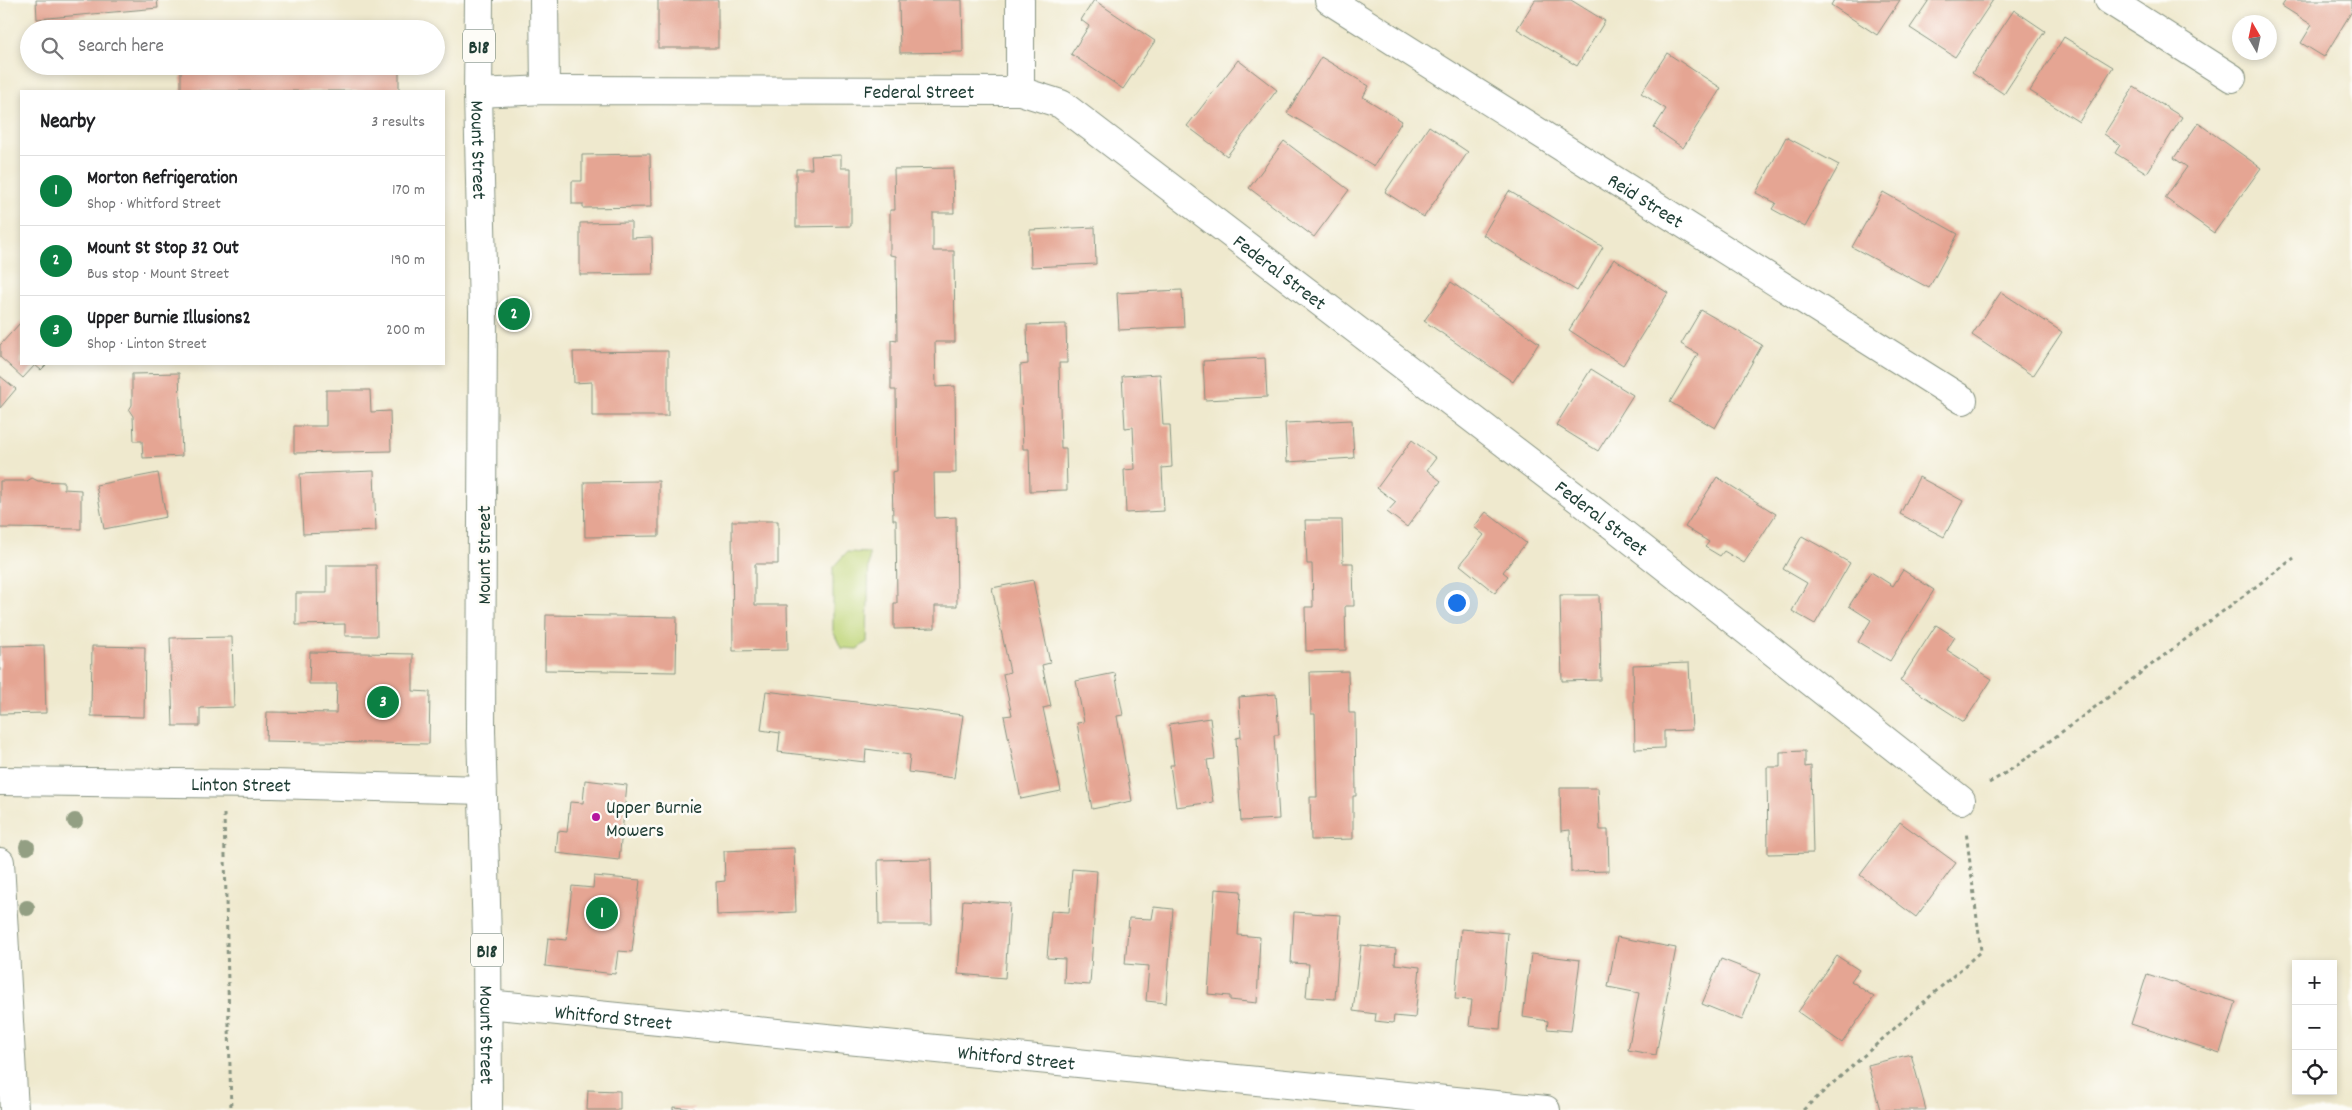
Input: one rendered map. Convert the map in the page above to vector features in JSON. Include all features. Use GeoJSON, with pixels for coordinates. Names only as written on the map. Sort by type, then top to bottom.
{"type":"FeatureCollection","features":[{"type":"Feature","properties":{"kind":"main road","name":"Mount Street"},"geometry":{"type":"LineString","coordinates":[[479,0],[478,92],[483,311],[482,790],[488,1004],[488,1110]]}},
{"type":"Feature","properties":{"kind":"main road"},"geometry":{"type":"LineString","coordinates":[[544,0],[544,90]]}},
{"type":"Feature","properties":{"kind":"main road"},"geometry":{"type":"LineString","coordinates":[[1020,0],[1020,91]]}},
{"type":"Feature","properties":{"kind":"main road","name":"Reid Street"},"geometry":{"type":"LineString","coordinates":[[1329,0],[1963,400]]}},
{"type":"Feature","properties":{"kind":"main road"},"geometry":{"type":"LineString","coordinates":[[2110,0],[2232,78]]}},
{"type":"Feature","properties":{"kind":"main road","name":"Federal Street"},"geometry":{"type":"LineString","coordinates":[[478,92],[544,90],[1020,91],[1061,104],[1620,531],[1961,800]]}},
{"type":"Feature","properties":{"kind":"main road","name":"Linton Street"},"geometry":{"type":"LineString","coordinates":[[0,781],[482,790]]}},
{"type":"Feature","properties":{"kind":"main road"},"geometry":{"type":"LineString","coordinates":[[0,862],[14,1110]]}},
{"type":"Feature","properties":{"kind":"main road","name":"Whitford Street"},"geometry":{"type":"LineString","coordinates":[[488,1004],[1546,1110]]}},
{"type":"Feature","properties":{"kind":"path"},"geometry":{"type":"LineString","coordinates":[[1803,1110],[1981,951],[1961,800],[2015,767],[2294,558]]}},
{"type":"Feature","properties":{"kind":"path"},"geometry":{"type":"LineString","coordinates":[[224,784],[230,1110]]}},
{"type":"Feature","properties":{"kind":"green space"},"geometry":{"type":"Polygon","coordinates":[[[847,552],[869,553],[867,642],[857,649],[841,648],[833,631],[833,567],[847,552]]]}},
{"type":"Feature","properties":{"kind":"building"},"geometry":{"type":"Polygon","coordinates":[[[36,0],[157,0],[158,8],[37,19],[36,0]]]}},
{"type":"Feature","properties":{"kind":"building"},"geometry":{"type":"Polygon","coordinates":[[[658,0],[718,0],[718,48],[658,48],[658,0]]]}},
{"type":"Feature","properties":{"kind":"building"},"geometry":{"type":"Polygon","coordinates":[[[899,0],[962,0],[963,52],[900,53],[899,0]]]}},
{"type":"Feature","properties":{"kind":"building"},"geometry":{"type":"Polygon","coordinates":[[[1094,0],[1155,41],[1123,89],[1071,54],[1089,26],[1081,20],[1094,0]]]}},
{"type":"Feature","properties":{"kind":"building"},"geometry":{"type":"Polygon","coordinates":[[[1535,0],[1571,0],[1605,21],[1577,66],[1517,29],[1535,0]]]}},
{"type":"Feature","properties":{"kind":"building"},"geometry":{"type":"Polygon","coordinates":[[[1834,0],[1900,0],[1877,35],[1831,5],[1834,0]]]}},
{"type":"Feature","properties":{"kind":"building"},"geometry":{"type":"Polygon","coordinates":[[[1929,0],[1993,0],[1955,57],[1910,28],[1929,0]]]}},
{"type":"Feature","properties":{"kind":"building"},"geometry":{"type":"Polygon","coordinates":[[[2286,0],[2352,0],[2352,11],[2324,57],[2301,43],[2312,25],[2282,6],[2286,0]]]}},
{"type":"Feature","properties":{"kind":"building"},"geometry":{"type":"Polygon","coordinates":[[[2014,10],[2045,31],[2004,94],[1972,73],[2014,10]]]}},
{"type":"Feature","properties":{"kind":"building"},"geometry":{"type":"Polygon","coordinates":[[[2064,37],[2113,67],[2079,122],[2030,91],[2064,37]]]}},
{"type":"Feature","properties":{"kind":"building"},"geometry":{"type":"Polygon","coordinates":[[[1667,53],[1721,88],[1683,148],[1654,128],[1666,109],[1641,93],[1667,53]]]}},
{"type":"Feature","properties":{"kind":"building"},"geometry":{"type":"Polygon","coordinates":[[[1321,57],[1369,86],[1363,97],[1402,121],[1374,166],[1287,113],[1321,57]]]}},
{"type":"Feature","properties":{"kind":"building"},"geometry":{"type":"Polygon","coordinates":[[[1238,60],[1277,90],[1227,156],[1187,126],[1238,60]]]}},
{"type":"Feature","properties":{"kind":"building"},"geometry":{"type":"Polygon","coordinates":[[[181,75],[399,75],[399,90],[181,90],[181,75]]]}},
{"type":"Feature","properties":{"kind":"building"},"geometry":{"type":"Polygon","coordinates":[[[2134,87],[2182,117],[2147,173],[2115,153],[2120,145],[2104,134],[2134,87]]]}},
{"type":"Feature","properties":{"kind":"building"},"geometry":{"type":"Polygon","coordinates":[[[2198,123],[2261,168],[2214,233],[2165,198],[2187,167],[2174,158],[2198,123]]]}},
{"type":"Feature","properties":{"kind":"building"},"geometry":{"type":"Polygon","coordinates":[[[1429,126],[1468,152],[1424,217],[1385,192],[1429,126]]]}},
{"type":"Feature","properties":{"kind":"building"},"geometry":{"type":"Polygon","coordinates":[[[1786,137],[1839,165],[1805,227],[1772,209],[1776,203],[1756,193],[1786,137]]]}},
{"type":"Feature","properties":{"kind":"building"},"geometry":{"type":"Polygon","coordinates":[[[1284,141],[1349,190],[1314,237],[1249,188],[1284,141]]]}},
{"type":"Feature","properties":{"kind":"building"},"geometry":{"type":"Polygon","coordinates":[[[650,154],[651,207],[583,208],[583,204],[572,204],[572,181],[582,181],[582,155],[650,154]]]}},
{"type":"Feature","properties":{"kind":"building"},"geometry":{"type":"Polygon","coordinates":[[[841,155],[841,168],[851,168],[851,226],[796,227],[796,169],[812,169],[811,156],[841,155]]]}},
{"type":"Feature","properties":{"kind":"building"},"geometry":{"type":"Polygon","coordinates":[[[953,168],[954,213],[933,213],[933,251],[954,251],[955,342],[935,342],[936,387],[955,386],[956,473],[934,473],[935,518],[956,517],[957,606],[935,606],[935,628],[894,629],[894,603],[897,603],[896,520],[893,520],[892,472],[897,471],[896,390],[891,390],[891,340],[897,341],[896,256],[890,255],[890,210],[895,210],[894,169],[953,168]]]}},
{"type":"Feature","properties":{"kind":"building"},"geometry":{"type":"Polygon","coordinates":[[[1509,191],[1603,247],[1577,291],[1483,235],[1509,191]]]}},
{"type":"Feature","properties":{"kind":"building"},"geometry":{"type":"Polygon","coordinates":[[[1883,192],[1958,234],[1929,288],[1852,247],[1883,192]]]}},
{"type":"Feature","properties":{"kind":"building"},"geometry":{"type":"Polygon","coordinates":[[[631,222],[631,238],[652,237],[653,274],[580,275],[580,223],[631,222]]]}},
{"type":"Feature","properties":{"kind":"building"},"geometry":{"type":"Polygon","coordinates":[[[1095,227],[1096,264],[1031,267],[1030,230],[1095,227]]]}},
{"type":"Feature","properties":{"kind":"building"},"geometry":{"type":"Polygon","coordinates":[[[1614,259],[1668,293],[1623,365],[1569,330],[1614,259]]]}},
{"type":"Feature","properties":{"kind":"building"},"geometry":{"type":"Polygon","coordinates":[[[1451,282],[1539,343],[1513,382],[1424,321],[1451,282]]]}},
{"type":"Feature","properties":{"kind":"building"},"geometry":{"type":"Polygon","coordinates":[[[1182,290],[1184,327],[1119,330],[1117,293],[1182,290]]]}},
{"type":"Feature","properties":{"kind":"building"},"geometry":{"type":"Polygon","coordinates":[[[2001,292],[2062,332],[2033,376],[1972,335],[2001,292]]]}},
{"type":"Feature","properties":{"kind":"building"},"geometry":{"type":"Polygon","coordinates":[[[1701,310],[1762,345],[1715,428],[1670,402],[1698,354],[1681,344],[1701,310]]]}},
{"type":"Feature","properties":{"kind":"building"},"geometry":{"type":"Polygon","coordinates":[[[20,323],[20,365],[35,365],[23,378],[0,357],[0,345],[20,323]]]}},
{"type":"Feature","properties":{"kind":"building"},"geometry":{"type":"Polygon","coordinates":[[[1066,324],[1067,363],[1059,363],[1061,448],[1066,448],[1067,490],[1030,491],[1029,449],[1023,449],[1020,365],[1028,364],[1027,325],[1066,324]]]}},
{"type":"Feature","properties":{"kind":"building"},"geometry":{"type":"Polygon","coordinates":[[[668,351],[668,416],[592,416],[592,382],[574,383],[573,352],[668,351]]]}},
{"type":"Feature","properties":{"kind":"building"},"geometry":{"type":"Polygon","coordinates":[[[1265,358],[1267,397],[1205,400],[1203,361],[1265,358]]]}},
{"type":"Feature","properties":{"kind":"building"},"geometry":{"type":"Polygon","coordinates":[[[35,365],[46,365],[41,370],[35,365]]]}},
{"type":"Feature","properties":{"kind":"building"},"geometry":{"type":"Polygon","coordinates":[[[1591,369],[1633,395],[1598,451],[1556,425],[1591,369]]]}},
{"type":"Feature","properties":{"kind":"building"},"geometry":{"type":"Polygon","coordinates":[[[179,373],[182,456],[143,458],[142,441],[134,441],[133,416],[129,410],[132,405],[132,374],[179,373]]]}},
{"type":"Feature","properties":{"kind":"building"},"geometry":{"type":"Polygon","coordinates":[[[1160,374],[1163,425],[1170,425],[1172,467],[1162,468],[1164,511],[1126,513],[1124,470],[1135,469],[1133,427],[1125,428],[1122,376],[1160,374]]]}},
{"type":"Feature","properties":{"kind":"building"},"geometry":{"type":"Polygon","coordinates":[[[0,376],[16,389],[0,408],[0,376]]]}},
{"type":"Feature","properties":{"kind":"building"},"geometry":{"type":"Polygon","coordinates":[[[326,390],[370,390],[371,412],[390,411],[391,451],[294,453],[294,426],[326,426],[326,390]]]}},
{"type":"Feature","properties":{"kind":"building"},"geometry":{"type":"Polygon","coordinates":[[[1352,420],[1354,458],[1287,462],[1285,423],[1352,420]]]}},
{"type":"Feature","properties":{"kind":"building"},"geometry":{"type":"Polygon","coordinates":[[[1412,440],[1436,458],[1427,470],[1441,481],[1407,527],[1387,512],[1396,502],[1377,488],[1412,440]]]}},
{"type":"Feature","properties":{"kind":"building"},"geometry":{"type":"Polygon","coordinates":[[[374,471],[376,531],[303,534],[300,474],[374,471]]]}},
{"type":"Feature","properties":{"kind":"building"},"geometry":{"type":"Polygon","coordinates":[[[158,473],[166,517],[104,529],[96,485],[158,473]]]}},
{"type":"Feature","properties":{"kind":"building"},"geometry":{"type":"Polygon","coordinates":[[[1717,477],[1776,514],[1744,563],[1724,551],[1720,556],[1705,547],[1709,542],[1685,527],[1717,477]]]}},
{"type":"Feature","properties":{"kind":"building"},"geometry":{"type":"Polygon","coordinates":[[[1919,477],[1963,501],[1944,537],[1900,514],[1919,477]]]}},
{"type":"Feature","properties":{"kind":"building"},"geometry":{"type":"Polygon","coordinates":[[[32,478],[38,481],[64,482],[64,489],[81,490],[81,529],[0,528],[0,481],[27,481],[32,478]]]}},
{"type":"Feature","properties":{"kind":"building"},"geometry":{"type":"Polygon","coordinates":[[[659,481],[659,536],[585,537],[584,482],[659,481]]]}},
{"type":"Feature","properties":{"kind":"building"},"geometry":{"type":"Polygon","coordinates":[[[1486,512],[1526,543],[1503,572],[1508,576],[1495,593],[1460,565],[1484,535],[1474,527],[1486,512]]]}},
{"type":"Feature","properties":{"kind":"building"},"geometry":{"type":"Polygon","coordinates":[[[1305,520],[1342,520],[1343,563],[1353,563],[1354,606],[1345,606],[1346,650],[1306,651],[1305,607],[1313,607],[1312,564],[1307,564],[1305,520]]]}},
{"type":"Feature","properties":{"kind":"building"},"geometry":{"type":"Polygon","coordinates":[[[732,521],[778,521],[778,564],[755,564],[755,605],[787,605],[788,650],[733,651],[732,521]]]}},
{"type":"Feature","properties":{"kind":"building"},"geometry":{"type":"Polygon","coordinates":[[[1802,536],[1850,563],[1815,624],[1792,611],[1807,583],[1783,569],[1802,536]]]}},
{"type":"Feature","properties":{"kind":"building"},"geometry":{"type":"Polygon","coordinates":[[[327,565],[376,565],[377,636],[345,636],[345,624],[296,625],[296,593],[327,593],[327,565]]]}},
{"type":"Feature","properties":{"kind":"building"},"geometry":{"type":"Polygon","coordinates":[[[1903,570],[1934,590],[1890,661],[1858,642],[1871,620],[1849,606],[1871,572],[1893,586],[1903,570]]]}},
{"type":"Feature","properties":{"kind":"building"},"geometry":{"type":"Polygon","coordinates":[[[1033,580],[1050,663],[1042,665],[1051,706],[1043,708],[1061,791],[1021,799],[1004,716],[1012,715],[1003,674],[1010,672],[992,588],[1033,580]]]}},
{"type":"Feature","properties":{"kind":"building"},"geometry":{"type":"Polygon","coordinates":[[[1560,595],[1599,595],[1601,680],[1562,681],[1560,595]]]}},
{"type":"Feature","properties":{"kind":"building"},"geometry":{"type":"Polygon","coordinates":[[[546,615],[677,617],[676,672],[545,670],[546,615]]]}},
{"type":"Feature","properties":{"kind":"building"},"geometry":{"type":"Polygon","coordinates":[[[1936,625],[1955,637],[1947,650],[1992,679],[1964,722],[1900,681],[1936,625]]]}},
{"type":"Feature","properties":{"kind":"building"},"geometry":{"type":"Polygon","coordinates":[[[232,637],[234,707],[200,708],[200,726],[173,726],[170,638],[232,637]]]}},
{"type":"Feature","properties":{"kind":"building"},"geometry":{"type":"Polygon","coordinates":[[[44,645],[46,713],[0,714],[0,646],[44,645]]]}},
{"type":"Feature","properties":{"kind":"building"},"geometry":{"type":"Polygon","coordinates":[[[92,646],[145,647],[144,717],[91,716],[92,646]]]}},
{"type":"Feature","properties":{"kind":"building"},"geometry":{"type":"Polygon","coordinates":[[[310,652],[413,654],[413,691],[430,692],[429,744],[266,741],[267,712],[336,713],[337,684],[309,684],[310,652]]]}},
{"type":"Feature","properties":{"kind":"building"},"geometry":{"type":"Polygon","coordinates":[[[1689,663],[1692,730],[1664,731],[1664,748],[1635,749],[1633,665],[1689,663]]]}},
{"type":"Feature","properties":{"kind":"building"},"geometry":{"type":"Polygon","coordinates":[[[1348,671],[1349,713],[1355,713],[1356,796],[1353,796],[1353,839],[1311,840],[1310,797],[1317,797],[1315,714],[1311,714],[1310,672],[1348,671]]]}},
{"type":"Feature","properties":{"kind":"building"},"geometry":{"type":"Polygon","coordinates":[[[1115,673],[1123,715],[1117,716],[1132,801],[1092,809],[1077,723],[1084,722],[1076,681],[1115,673]]]}},
{"type":"Feature","properties":{"kind":"building"},"geometry":{"type":"Polygon","coordinates":[[[766,691],[963,715],[954,778],[908,772],[910,755],[866,749],[865,762],[778,752],[780,733],[761,730],[766,691]]]}},
{"type":"Feature","properties":{"kind":"building"},"geometry":{"type":"Polygon","coordinates":[[[1276,694],[1279,735],[1274,735],[1279,819],[1241,821],[1236,738],[1241,737],[1239,697],[1276,694]]]}},
{"type":"Feature","properties":{"kind":"building"},"geometry":{"type":"Polygon","coordinates":[[[1210,718],[1215,759],[1207,760],[1213,802],[1176,807],[1170,765],[1174,765],[1169,724],[1210,718]]]}},
{"type":"Feature","properties":{"kind":"building"},"geometry":{"type":"Polygon","coordinates":[[[1805,751],[1805,767],[1811,766],[1813,853],[1768,854],[1767,767],[1780,767],[1780,752],[1805,751]]]}},
{"type":"Feature","properties":{"kind":"building","name":"Upper Burnie Mowers"},"geometry":{"type":"Polygon","coordinates":[[[585,780],[627,785],[619,860],[556,853],[558,831],[567,832],[570,802],[583,803],[585,780]]]}},
{"type":"Feature","properties":{"kind":"building"},"geometry":{"type":"Polygon","coordinates":[[[1560,788],[1598,788],[1600,830],[1608,830],[1609,871],[1571,872],[1570,830],[1561,831],[1560,788]]]}},
{"type":"Feature","properties":{"kind":"building"},"geometry":{"type":"Polygon","coordinates":[[[1900,822],[1956,863],[1916,917],[1860,875],[1900,822]]]}},
{"type":"Feature","properties":{"kind":"building"},"geometry":{"type":"Polygon","coordinates":[[[794,848],[796,912],[717,915],[716,882],[725,881],[724,851],[794,848]]]}},
{"type":"Feature","properties":{"kind":"building"},"geometry":{"type":"Polygon","coordinates":[[[931,859],[932,925],[879,925],[878,860],[931,859]]]}},
{"type":"Feature","properties":{"kind":"building"},"geometry":{"type":"Polygon","coordinates":[[[1072,869],[1097,871],[1090,985],[1064,983],[1065,959],[1047,958],[1051,911],[1069,912],[1072,869]]]}},
{"type":"Feature","properties":{"kind":"building"},"geometry":{"type":"Polygon","coordinates":[[[594,876],[640,880],[632,952],[618,951],[615,974],[545,966],[548,938],[566,940],[572,886],[593,888],[594,876]]]}},
{"type":"Feature","properties":{"kind":"building"},"geometry":{"type":"Polygon","coordinates":[[[1215,889],[1241,891],[1238,935],[1260,937],[1257,1003],[1230,1000],[1230,996],[1208,994],[1215,889]]]}},
{"type":"Feature","properties":{"kind":"building"},"geometry":{"type":"Polygon","coordinates":[[[963,900],[1010,903],[1005,978],[958,974],[963,900]]]}},
{"type":"Feature","properties":{"kind":"building"},"geometry":{"type":"Polygon","coordinates":[[[1154,907],[1173,909],[1166,1003],[1146,1001],[1149,966],[1125,964],[1129,918],[1152,919],[1154,907]]]}},
{"type":"Feature","properties":{"kind":"building"},"geometry":{"type":"Polygon","coordinates":[[[1294,912],[1341,915],[1335,999],[1306,997],[1309,964],[1291,963],[1294,912]]]}},
{"type":"Feature","properties":{"kind":"building"},"geometry":{"type":"Polygon","coordinates":[[[1461,929],[1508,933],[1500,1029],[1469,1026],[1472,1000],[1455,999],[1461,929]]]}},
{"type":"Feature","properties":{"kind":"building"},"geometry":{"type":"Polygon","coordinates":[[[1617,937],[1676,948],[1656,1055],[1628,1050],[1639,993],[1608,987],[1617,937]]]}},
{"type":"Feature","properties":{"kind":"building"},"geometry":{"type":"Polygon","coordinates":[[[1361,945],[1396,949],[1395,964],[1420,967],[1415,1018],[1394,1016],[1393,1023],[1375,1021],[1376,1014],[1353,1011],[1361,945]]]}},
{"type":"Feature","properties":{"kind":"building"},"geometry":{"type":"Polygon","coordinates":[[[1531,954],[1580,960],[1571,1031],[1547,1029],[1548,1021],[1523,1017],[1531,954]]]}},
{"type":"Feature","properties":{"kind":"building"},"geometry":{"type":"Polygon","coordinates":[[[1837,956],[1859,970],[1851,981],[1874,997],[1842,1043],[1798,1012],[1837,956]]]}},
{"type":"Feature","properties":{"kind":"building"},"geometry":{"type":"Polygon","coordinates":[[[1721,959],[1760,974],[1742,1020],[1702,1004],[1721,959]]]}},
{"type":"Feature","properties":{"kind":"building"},"geometry":{"type":"Polygon","coordinates":[[[2147,974],[2236,1002],[2220,1053],[2131,1024],[2147,974]]]}},
{"type":"Feature","properties":{"kind":"building"},"geometry":{"type":"Polygon","coordinates":[[[1911,1054],[1926,1110],[1880,1110],[1868,1065],[1911,1054]]]}},
{"type":"Feature","properties":{"kind":"building"},"geometry":{"type":"Polygon","coordinates":[[[588,1090],[620,1091],[620,1110],[587,1110],[588,1090]]]}},
{"type":"Feature","properties":{"kind":"building"},"geometry":{"type":"Polygon","coordinates":[[[673,1107],[695,1109],[695,1110],[673,1110],[673,1107]]]}},
{"type":"Feature","properties":{"kind":"place","name":"Mount St Stop 32 Out"},"geometry":{"type":"Point","coordinates":[514,314]}},
{"type":"Feature","properties":{"kind":"place","name":"Upper Burnie Illusions2"},"geometry":{"type":"Point","coordinates":[383,702]}},
{"type":"Feature","properties":{"kind":"place","name":"Upper Burnie Mowers"},"geometry":{"type":"Point","coordinates":[596,817]}},
{"type":"Feature","properties":{"kind":"place","name":"Morton Refrigeration"},"geometry":{"type":"Point","coordinates":[602,913]}}]}
